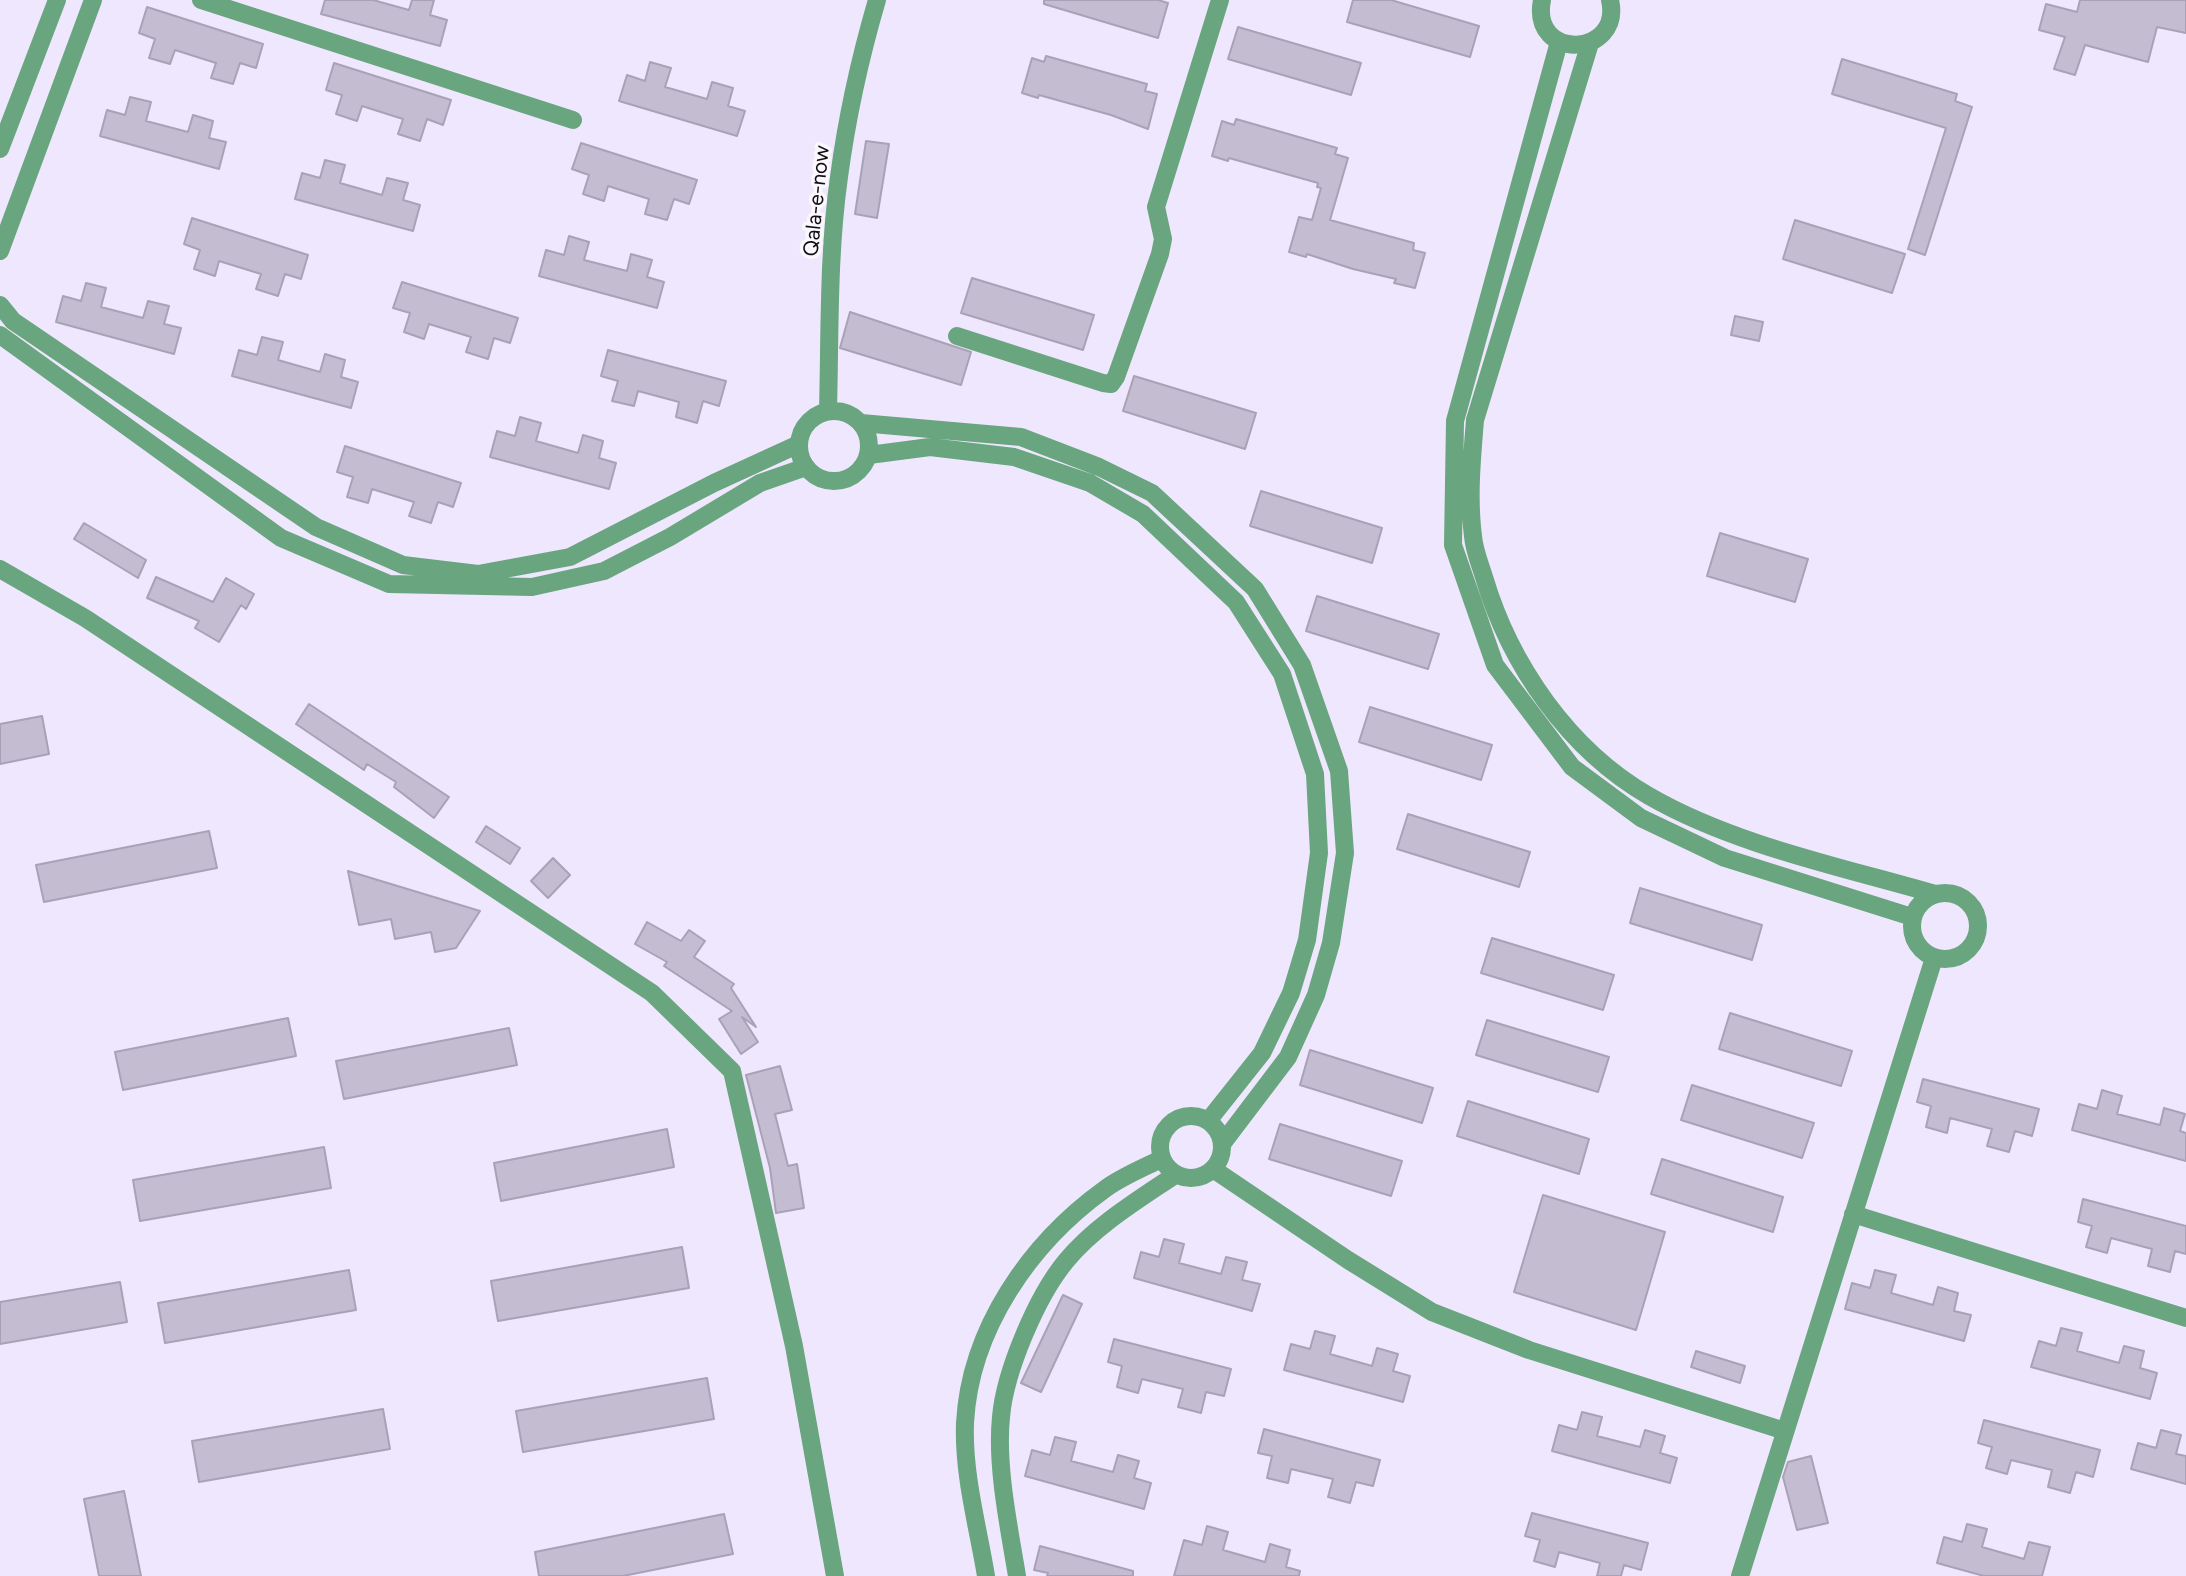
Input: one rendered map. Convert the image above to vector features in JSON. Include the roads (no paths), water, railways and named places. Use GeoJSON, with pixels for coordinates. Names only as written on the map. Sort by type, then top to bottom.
{"type":"FeatureCollection","features":[{"type":"Feature","properties":{"kind":"street"},"geometry":{"type":"LineString","coordinates":[[0,149],[57,0]]}},
{"type":"Feature","properties":{"kind":"street"},"geometry":{"type":"LineString","coordinates":[[0,251],[93,0]]}},
{"type":"Feature","properties":{"kind":"street"},"geometry":{"type":"LineString","coordinates":[[201,0],[573,120]]}},
{"type":"Feature","properties":{"kind":"street","name":"Qala-e-now"},"geometry":{"type":"LineString","coordinates":[[828,411],[830,297],[839,178],[861,54],[877,0]]}},
{"type":"Feature","properties":{"kind":"street"},"geometry":{"type":"LineString","coordinates":[[957,335],[1111,384],[1116,377],[1160,254],[1163,239],[1156,207],[1220,0]]}},
{"type":"Feature","properties":{"kind":"street"},"geometry":{"type":"LineString","coordinates":[[1542,0],[1542,21],[1559,42],[1569,45],[1590,43]]}},
{"type":"Feature","properties":{"kind":"street"},"geometry":{"type":"LineString","coordinates":[[1610,0],[1611,18],[1606,28],[1590,43],[1475,420],[1470,480],[1473,538],[1495,610],[1511,649],[1545,700],[1587,748],[1649,796],[1730,834],[1935,894],[1946,893],[1966,901],[1973,909],[1978,930],[1969,949],[1951,959],[1934,958],[1918,946],[1911,927],[1917,907],[1935,894]]}},
{"type":"Feature","properties":{"kind":"street"},"geometry":{"type":"LineString","coordinates":[[1559,42],[1455,421],[1453,545],[1495,665],[1572,767],[1641,818],[1725,858],[1912,917]]}},
{"type":"Feature","properties":{"kind":"street"},"geometry":{"type":"LineString","coordinates":[[0,304],[13,321],[316,527],[403,565],[478,574],[570,557],[714,483],[799,444]]}},
{"type":"Feature","properties":{"kind":"street"},"geometry":{"type":"LineString","coordinates":[[0,335],[281,538],[389,584],[532,587],[604,571],[670,537],[760,483],[806,467]]}},
{"type":"Feature","properties":{"kind":"street"},"geometry":{"type":"LineString","coordinates":[[861,423],[867,432],[869,455],[857,473],[836,481],[814,475],[806,467],[799,444],[808,422],[828,411],[840,411],[861,423],[1021,438],[1099,467],[1152,493],[1255,589],[1302,665],[1339,771],[1345,853],[1331,943],[1316,995],[1288,1057],[1222,1144]]}},
{"type":"Feature","properties":{"kind":"street"},"geometry":{"type":"LineString","coordinates":[[869,455],[930,447],[1014,457],[1090,483],[1143,513],[1237,602],[1282,674],[1315,774],[1318,853],[1307,940],[1291,993],[1262,1053],[1208,1121]]}},
{"type":"Feature","properties":{"kind":"street"},"geometry":{"type":"LineString","coordinates":[[0,569],[85,618],[652,993],[732,1071],[794,1346],[835,1576]]}},
{"type":"Feature","properties":{"kind":"street"},"geometry":{"type":"LineString","coordinates":[[1740,1576],[1934,958]]}},
{"type":"Feature","properties":{"kind":"street"},"geometry":{"type":"LineString","coordinates":[[1189,1116],[1208,1121],[1220,1135],[1222,1144],[1219,1162],[1213,1169],[1195,1178],[1175,1174],[1161,1159],[1160,1139],[1171,1123],[1189,1116]]}},
{"type":"Feature","properties":{"kind":"street"},"geometry":{"type":"LineString","coordinates":[[986,1576],[969,1481],[965,1423],[977,1354],[1007,1293],[1048,1237],[1106,1188],[1161,1159]]}},
{"type":"Feature","properties":{"kind":"street"},"geometry":{"type":"LineString","coordinates":[[1213,1169],[1348,1260],[1432,1312],[1529,1350],[1785,1431]]}},
{"type":"Feature","properties":{"kind":"street"},"geometry":{"type":"LineString","coordinates":[[1017,1576],[1005,1500],[1001,1416],[1023,1333],[1067,1261],[1117,1215],[1175,1174]]}},
{"type":"Feature","properties":{"kind":"street"},"geometry":{"type":"LineString","coordinates":[[1853,1214],[2186,1318]]}}]}
